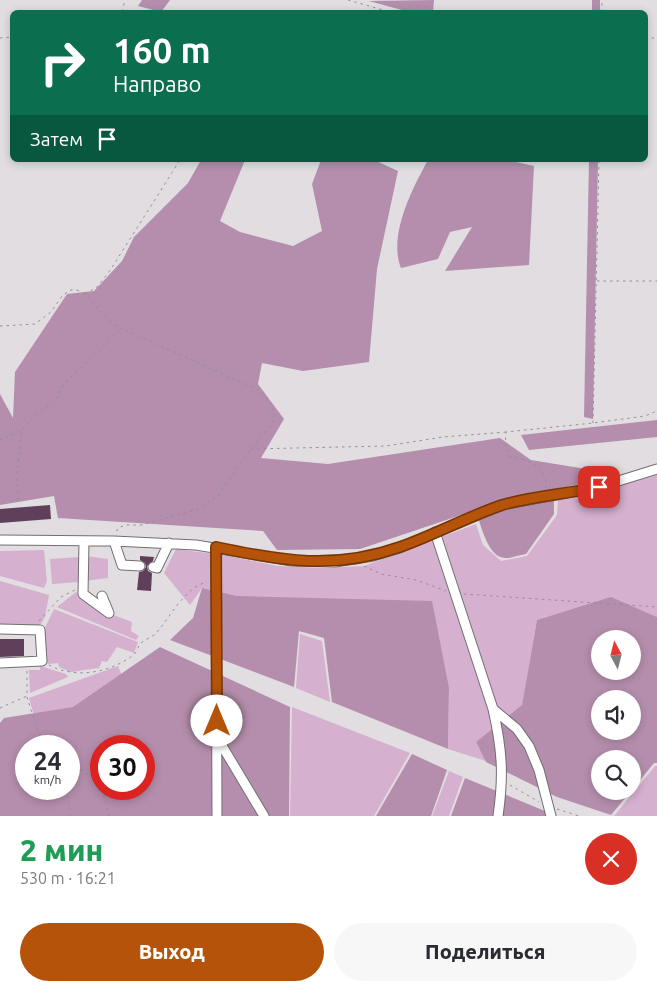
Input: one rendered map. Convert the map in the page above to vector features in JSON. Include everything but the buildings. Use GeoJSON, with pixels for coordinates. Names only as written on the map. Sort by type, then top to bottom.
{"type":"FeatureCollection","features":[{"type":"Feature","properties":{"kind":"street"},"geometry":{"type":"LineString","coordinates":[[0,540],[169,543],[216,547],[292,561],[349,560],[388,551],[502,505],[599,487],[657,469]]}},
{"type":"Feature","properties":{"kind":"street"},"geometry":{"type":"LineString","coordinates":[[435,532],[493,709],[501,748],[503,773],[498,816]]}},
{"type":"Feature","properties":{"kind":"street"},"geometry":{"type":"LineString","coordinates":[[84,541],[83,594],[109,613],[102,596]]}},
{"type":"Feature","properties":{"kind":"street"},"geometry":{"type":"LineString","coordinates":[[114,541],[122,565],[140,566]]}},
{"type":"Feature","properties":{"kind":"street"},"geometry":{"type":"LineString","coordinates":[[153,567],[157,568],[169,543]]}},
{"type":"Feature","properties":{"kind":"street"},"geometry":{"type":"LineString","coordinates":[[216,547],[216,816]]}},
{"type":"Feature","properties":{"kind":"street"},"geometry":{"type":"LineString","coordinates":[[0,629],[40,630],[42,661],[0,663]]}},
{"type":"Feature","properties":{"kind":"street"},"geometry":{"type":"LineString","coordinates":[[493,709],[517,729],[529,746],[539,770],[551,816]]}},
{"type":"Feature","properties":{"kind":"street"},"geometry":{"type":"LineString","coordinates":[[217,737],[264,816]]}},
{"type":"Feature","properties":{"kind":"path"},"geometry":{"type":"LineString","coordinates":[[348,0],[383,10]]}},
{"type":"Feature","properties":{"kind":"path"},"geometry":{"type":"LineString","coordinates":[[85,294],[97,287],[111,269],[179,162]]}},
{"type":"Feature","properties":{"kind":"path"},"geometry":{"type":"LineString","coordinates":[[594,423],[599,162]]}},
{"type":"Feature","properties":{"kind":"path"},"geometry":{"type":"LineString","coordinates":[[596,280],[657,281]]}},
{"type":"Feature","properties":{"kind":"path"},"geometry":{"type":"LineString","coordinates":[[0,326],[35,324],[51,312],[62,296],[70,290],[77,290],[85,294],[100,312],[121,328],[247,385],[270,400],[274,410],[274,422],[251,449],[218,496],[199,509],[141,525],[125,525],[118,528],[114,541]]}},
{"type":"Feature","properties":{"kind":"path"},"geometry":{"type":"LineString","coordinates":[[0,440],[22,430],[34,416],[54,402],[64,384],[121,328]]}},
{"type":"Feature","properties":{"kind":"path"},"geometry":{"type":"LineString","coordinates":[[251,449],[386,446],[443,437],[594,423],[645,416],[657,411]]}},
{"type":"Feature","properties":{"kind":"path"},"geometry":{"type":"LineString","coordinates":[[18,500],[17,472],[22,430]]}},
{"type":"Feature","properties":{"kind":"path"},"geometry":{"type":"LineString","coordinates":[[506,432],[505,447],[509,456],[538,465],[546,475],[546,497]]}},
{"type":"Feature","properties":{"kind":"path"},"geometry":{"type":"LineString","coordinates":[[349,560],[381,574],[416,580],[456,594],[657,606]]}},
{"type":"Feature","properties":{"kind":"path"},"geometry":{"type":"LineString","coordinates":[[42,661],[58,670],[79,674],[105,669],[134,655],[139,646],[156,633],[199,584],[217,582]]}},
{"type":"Feature","properties":{"kind":"path"},"geometry":{"type":"LineString","coordinates":[[40,630],[37,624],[61,598],[83,587]]}},
{"type":"Feature","properties":{"kind":"path"},"geometry":{"type":"LineString","coordinates":[[28,662],[27,696],[38,732],[41,735]]}},
{"type":"Feature","properties":{"kind":"path"},"geometry":{"type":"LineString","coordinates":[[0,708],[27,696]]}},
{"type":"Feature","properties":{"kind":"path"},"geometry":{"type":"LineString","coordinates":[[69,800],[71,816]]}},
{"type":"Feature","properties":{"kind":"path"},"geometry":{"type":"LineString","coordinates":[[105,800],[109,816]]}},
{"type":"Feature","properties":{"kind":"shaded area"},"geometry":{"type":"Polygon","coordinates":[[[142,0],[170,0],[162,10],[138,6],[142,0]]]}},
{"type":"Feature","properties":{"kind":"shaded area"},"geometry":{"type":"Polygon","coordinates":[[[434,0],[433,10],[402,10],[369,1],[434,0]]]}},
{"type":"Feature","properties":{"kind":"shaded area"},"geometry":{"type":"Polygon","coordinates":[[[592,0],[600,0],[600,10],[592,10],[592,0]]]}},
{"type":"Feature","properties":{"kind":"shaded area"},"geometry":{"type":"Polygon","coordinates":[[[200,162],[244,162],[220,221],[240,232],[293,246],[322,231],[312,184],[320,162],[378,162],[398,171],[377,269],[369,362],[303,371],[262,363],[258,384],[284,419],[261,458],[328,464],[500,438],[531,460],[592,470],[593,481],[554,490],[554,514],[526,554],[511,558],[500,557],[494,553],[486,539],[476,510],[360,549],[277,550],[263,531],[58,518],[54,496],[0,505],[0,394],[13,418],[15,372],[67,294],[94,291],[122,261],[134,237],[188,183],[200,162]]]}},
{"type":"Feature","properties":{"kind":"shaded area"},"geometry":{"type":"Polygon","coordinates":[[[427,162],[516,162],[534,166],[529,265],[445,271],[472,227],[450,232],[438,259],[401,268],[397,242],[404,213],[427,162]]]}},
{"type":"Feature","properties":{"kind":"shaded area"},"geometry":{"type":"Polygon","coordinates":[[[589,162],[598,162],[593,419],[584,417],[589,162]]]}},
{"type":"Feature","properties":{"kind":"shaded area"},"geometry":{"type":"Polygon","coordinates":[[[657,420],[657,437],[529,450],[521,435],[657,420]]]}},
{"type":"Feature","properties":{"kind":"shaded area"},"geometry":{"type":"Polygon","coordinates":[[[657,473],[657,617],[611,598],[537,620],[522,706],[476,742],[486,761],[448,749],[449,688],[238,596],[202,588],[190,605],[164,573],[176,549],[223,555],[278,566],[323,568],[364,566],[476,524],[483,545],[501,561],[527,556],[557,515],[558,500],[602,491],[657,473]]]}},
{"type":"Feature","properties":{"kind":"shaded area"},"geometry":{"type":"Polygon","coordinates":[[[44,550],[47,581],[44,588],[0,576],[0,551],[44,550]]]}},
{"type":"Feature","properties":{"kind":"shaded area"},"geometry":{"type":"Polygon","coordinates":[[[86,556],[108,559],[108,578],[85,581],[86,556]]]}},
{"type":"Feature","properties":{"kind":"shaded area"},"geometry":{"type":"Polygon","coordinates":[[[79,557],[79,582],[52,584],[50,559],[79,557]]]}},
{"type":"Feature","properties":{"kind":"shaded area"},"geometry":{"type":"Polygon","coordinates":[[[0,581],[49,595],[45,617],[39,627],[0,626],[0,581]]]}},
{"type":"Feature","properties":{"kind":"shaded area"},"geometry":{"type":"Polygon","coordinates":[[[202,588],[238,596],[432,601],[449,688],[448,749],[332,702],[324,638],[299,631],[294,687],[170,640],[193,618],[202,588]]]}},
{"type":"Feature","properties":{"kind":"shaded area"},"geometry":{"type":"Polygon","coordinates":[[[76,592],[103,611],[132,622],[131,631],[139,636],[136,640],[57,607],[76,592]]]}},
{"type":"Feature","properties":{"kind":"shaded area"},"geometry":{"type":"Polygon","coordinates":[[[611,597],[657,617],[657,763],[654,763],[641,779],[641,750],[591,750],[591,800],[624,800],[611,815],[557,797],[486,762],[476,742],[522,705],[537,620],[611,597]]]}},
{"type":"Feature","properties":{"kind":"shaded area"},"geometry":{"type":"Polygon","coordinates":[[[54,609],[138,642],[134,653],[117,647],[107,662],[102,661],[99,668],[71,672],[59,667],[58,663],[49,664],[44,661],[43,632],[54,609]]]}},
{"type":"Feature","properties":{"kind":"shaded area"},"geometry":{"type":"Polygon","coordinates":[[[300,634],[322,641],[330,702],[296,688],[300,634]]]}},
{"type":"Feature","properties":{"kind":"shaded area"},"geometry":{"type":"Polygon","coordinates":[[[160,647],[290,707],[289,816],[0,816],[0,723],[4,718],[73,707],[160,647]]]}},
{"type":"Feature","properties":{"kind":"shaded area"},"geometry":{"type":"Polygon","coordinates":[[[40,666],[66,674],[68,677],[30,693],[29,670],[40,670],[40,666]]]}},
{"type":"Feature","properties":{"kind":"shaded area"},"geometry":{"type":"Polygon","coordinates":[[[118,666],[124,681],[37,726],[29,698],[118,666]]]}},
{"type":"Feature","properties":{"kind":"shaded area"},"geometry":{"type":"Polygon","coordinates":[[[292,707],[410,753],[374,816],[290,816],[292,707]]]}},
{"type":"Feature","properties":{"kind":"shaded area"},"geometry":{"type":"Polygon","coordinates":[[[412,754],[447,770],[431,816],[376,816],[412,754]]]}},
{"type":"Feature","properties":{"kind":"shaded area"},"geometry":{"type":"Polygon","coordinates":[[[657,766],[657,816],[614,816],[627,800],[641,800],[641,783],[657,766]]]}},
{"type":"Feature","properties":{"kind":"shaded area"},"geometry":{"type":"Polygon","coordinates":[[[449,771],[463,777],[449,816],[432,816],[449,771]]]}},
{"type":"Feature","properties":{"kind":"shaded area"},"geometry":{"type":"Polygon","coordinates":[[[465,778],[557,816],[451,816],[465,778]]]}},
{"type":"Feature","properties":{"kind":"route"},"geometry":{"type":"LineString","coordinates":[[217,721],[216,547],[271,559],[292,561],[335,562],[358,559],[402,546],[502,505],[599,487]]}}]}
